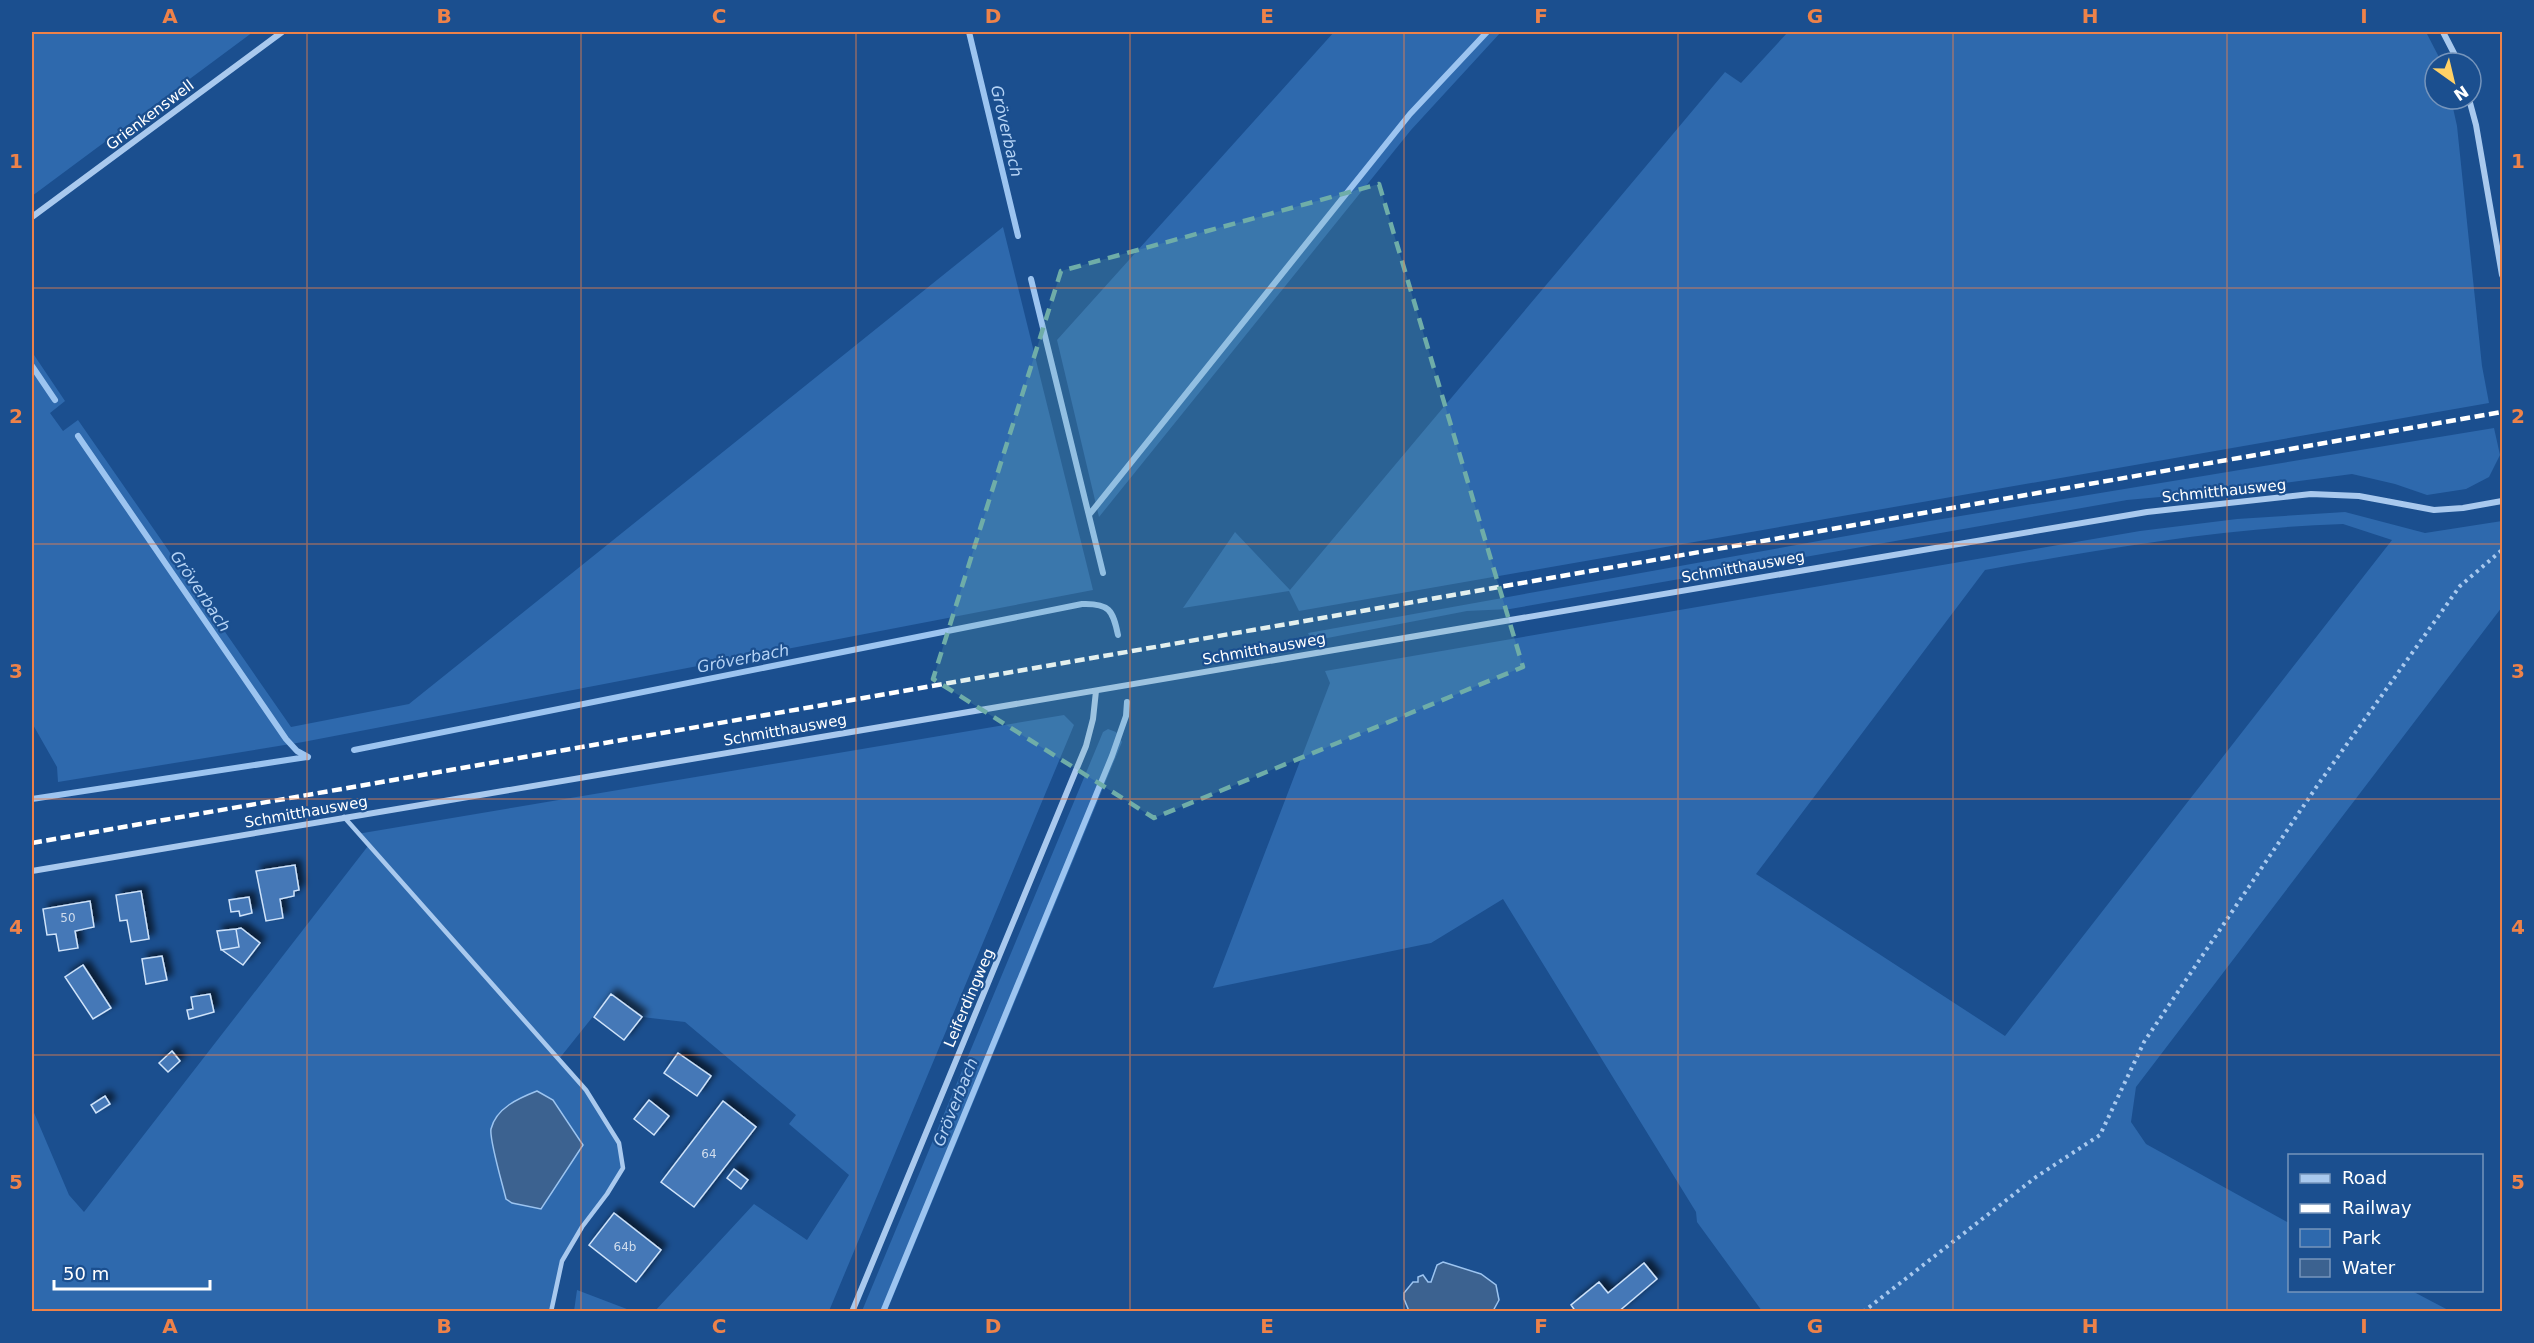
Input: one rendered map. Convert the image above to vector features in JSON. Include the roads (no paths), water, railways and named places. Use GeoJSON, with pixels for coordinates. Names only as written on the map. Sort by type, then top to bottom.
{"type":"FeatureCollection","features":[{"type":"Feature","properties":{"kind":"street","name":"Grienkenswell"},"geometry":{"type":"LineString","coordinates":[[32,217],[282,32]]}},
{"type":"Feature","properties":{"kind":"street"},"geometry":{"type":"LineString","coordinates":[[2443,32],[2453,51]]}},
{"type":"Feature","properties":{"kind":"street"},"geometry":{"type":"LineString","coordinates":[[2472,111],[2502,275]]}},
{"type":"Feature","properties":{"kind":"street","name":"Schmitthausweg"},"geometry":{"type":"LineString","coordinates":[[32,871],[2147,512],[2311,494],[2359,496],[2434,510],[2463,508],[2502,501]]}},
{"type":"Feature","properties":{"kind":"street","name":"Leiferdingweg"},"geometry":{"type":"LineString","coordinates":[[852,1311],[1086,746],[1093,719],[1096,691]]}},
{"type":"Feature","properties":{"kind":"lane"},"geometry":{"type":"LineString","coordinates":[[344,817],[586,1090],[619,1143],[623,1168],[582,1227],[562,1261],[551,1311]]}},
{"type":"Feature","properties":{"kind":"water"},"geometry":{"type":"Polygon","coordinates":[[[537,1091],[553,1100],[583,1145],[541,1209],[512,1203],[506,1199],[491,1134],[494,1122],[503,1110],[537,1091]]]}},
{"type":"Feature","properties":{"kind":"water"},"geometry":{"type":"Polygon","coordinates":[[[1443,1262],[1481,1274],[1496,1285],[1499,1300],[1493,1311],[1409,1311],[1404,1293],[1413,1282],[1418,1282],[1418,1277],[1423,1275],[1428,1282],[1431,1282],[1437,1265],[1443,1262]]]}},
{"type":"Feature","properties":{"kind":"waterway","name":"Gröverbach"},"geometry":{"type":"LineString","coordinates":[[969,32],[1018,236]]}},
{"type":"Feature","properties":{"kind":"waterway"},"geometry":{"type":"LineString","coordinates":[[1089,515],[1410,114],[1487,32]]}},
{"type":"Feature","properties":{"kind":"waterway","name":"Gröverbach"},"geometry":{"type":"LineString","coordinates":[[1031,279],[1103,573]]}},
{"type":"Feature","properties":{"kind":"waterway","name":"Gröverbach"},"geometry":{"type":"LineString","coordinates":[[32,366],[55,400]]}},
{"type":"Feature","properties":{"kind":"waterway","name":"Gröverbach"},"geometry":{"type":"LineString","coordinates":[[78,436],[286,739],[297,751],[308,757]]}},
{"type":"Feature","properties":{"kind":"waterway","name":"Gröverbach"},"geometry":{"type":"LineString","coordinates":[[354,750],[1082,604],[1098,605],[1108,610],[1112,614],[1118,635]]}},
{"type":"Feature","properties":{"kind":"waterway","name":"Gröverbach"},"geometry":{"type":"LineString","coordinates":[[883,1312],[1112,756],[1126,716],[1127,702]]}},
{"type":"Feature","properties":{"kind":"waterway"},"geometry":{"type":"LineString","coordinates":[[32,799],[307,757]]}},
{"type":"Feature","properties":{"kind":"railway"},"geometry":{"type":"LineString","coordinates":[[32,843],[2502,412]]}}]}
